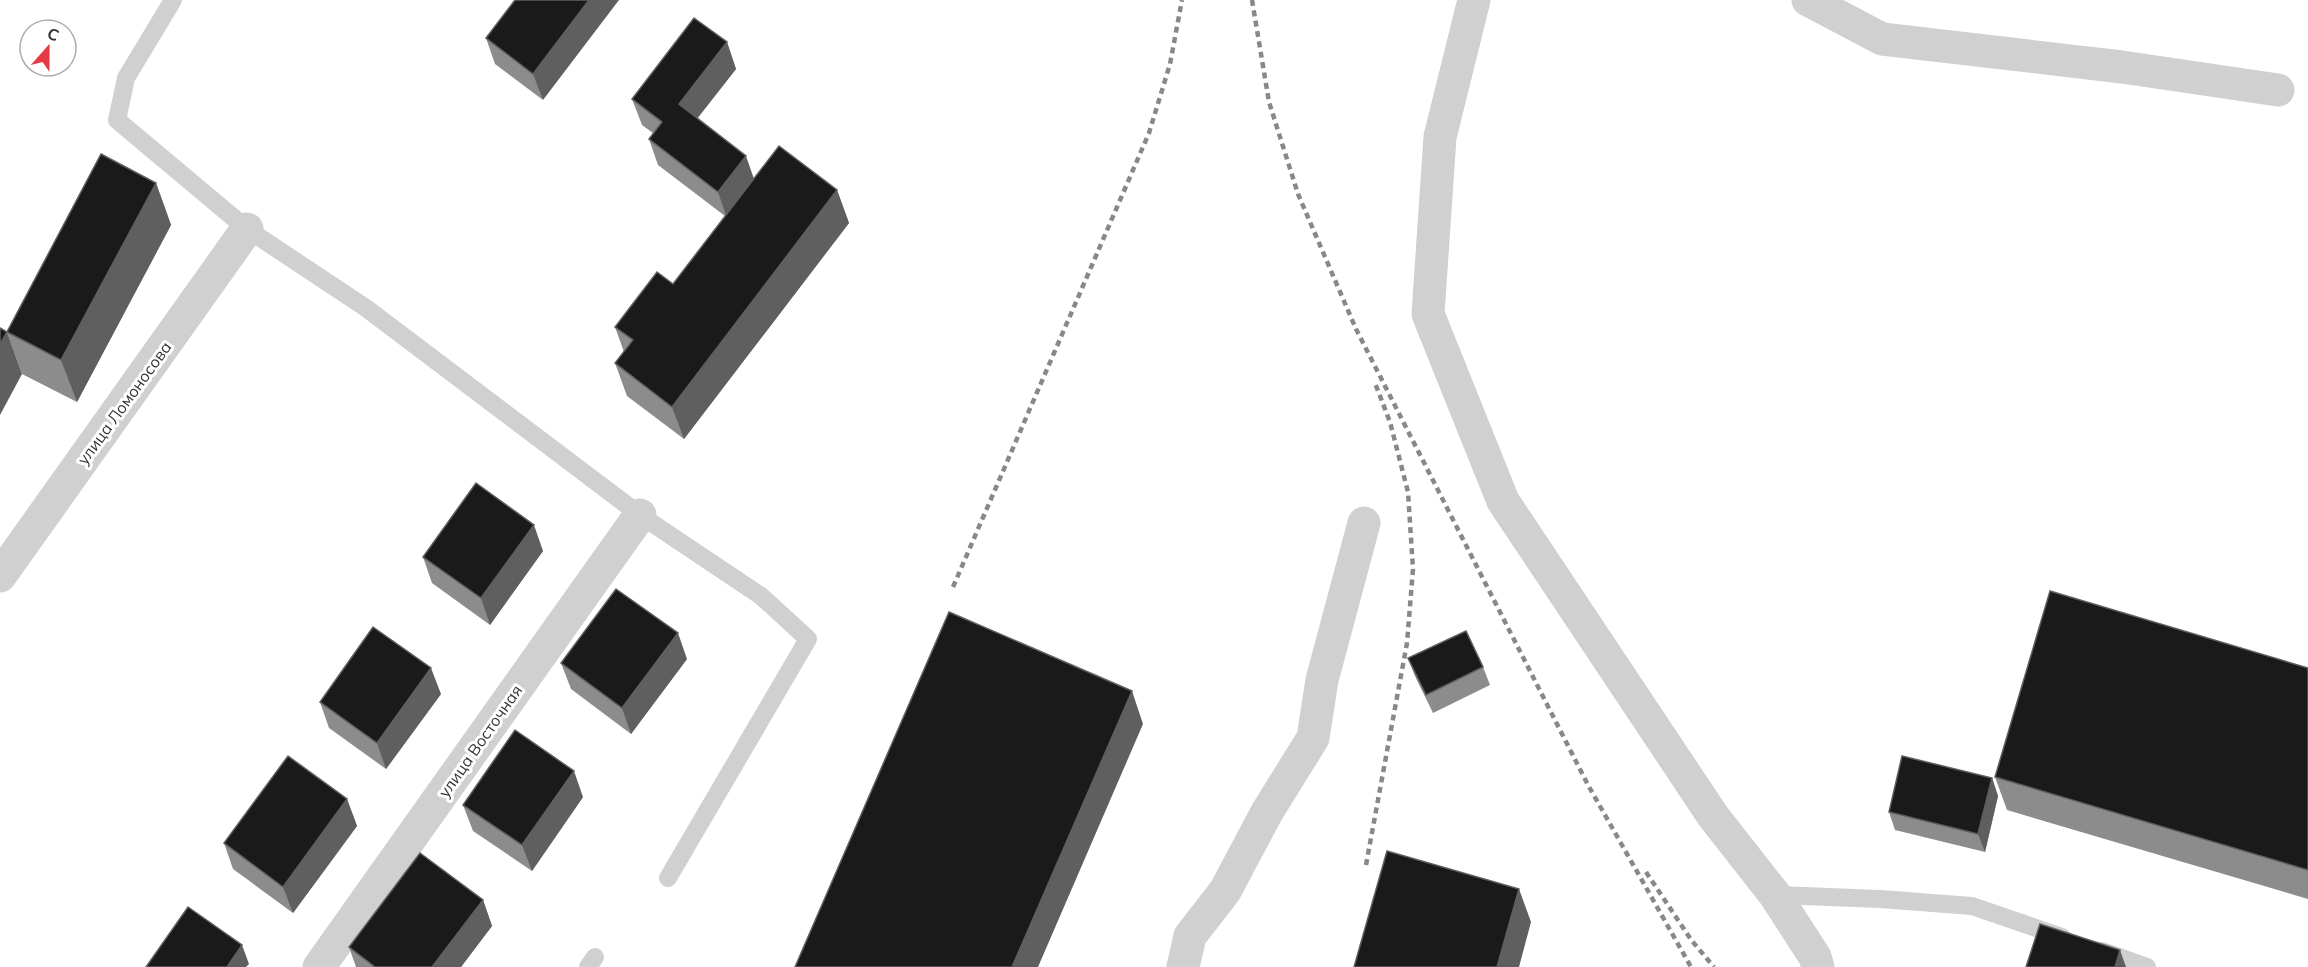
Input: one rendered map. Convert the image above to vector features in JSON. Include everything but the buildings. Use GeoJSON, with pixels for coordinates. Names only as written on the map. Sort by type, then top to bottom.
{"type":"FeatureCollection","features":[{"type":"Feature","properties":{"kind":"street"},"geometry":{"type":"LineString","coordinates":[[1474,0],[1440,137],[1428,314],[1503,501],[1713,816],[1775,895],[1815,957],[1818,967]]}},
{"type":"Feature","properties":{"kind":"street"},"geometry":{"type":"LineString","coordinates":[[1808,0],[1882,39],[2122,67],[2278,90]]}},
{"type":"Feature","properties":{"kind":"street","name":"улица Ломоносова"},"geometry":{"type":"LineString","coordinates":[[0,576],[11,539],[247,230]]}},
{"type":"Feature","properties":{"kind":"street","name":"улица Восточная"},"geometry":{"type":"LineString","coordinates":[[319,967],[640,516]]}},
{"type":"Feature","properties":{"kind":"street"},"geometry":{"type":"LineString","coordinates":[[1183,967],[1190,936],[1225,891],[1267,812],[1313,738],[1322,680],[1364,523]]}},
{"type":"Feature","properties":{"kind":"lane"},"geometry":{"type":"LineString","coordinates":[[173,0],[126,78],[117,120],[247,230],[366,309],[640,516],[761,596],[808,639],[668,878]]}},
{"type":"Feature","properties":{"kind":"lane"},"geometry":{"type":"LineString","coordinates":[[1775,895],[1880,899],[1972,906],[2147,967]]}},
{"type":"Feature","properties":{"kind":"railway"},"geometry":{"type":"LineString","coordinates":[[953,587],[1149,133],[1170,64],[1182,0]]}},
{"type":"Feature","properties":{"kind":"railway"},"geometry":{"type":"LineString","coordinates":[[1252,0],[1269,102],[1298,194],[1356,329],[1588,785],[1691,967]]}},
{"type":"Feature","properties":{"kind":"railway"},"geometry":{"type":"LineString","coordinates":[[1366,865],[1407,643],[1413,569],[1408,492],[1390,422],[1375,383]]}},
{"type":"Feature","properties":{"kind":"railway"},"geometry":{"type":"LineString","coordinates":[[1646,872],[1692,941],[1714,967]]}}]}
